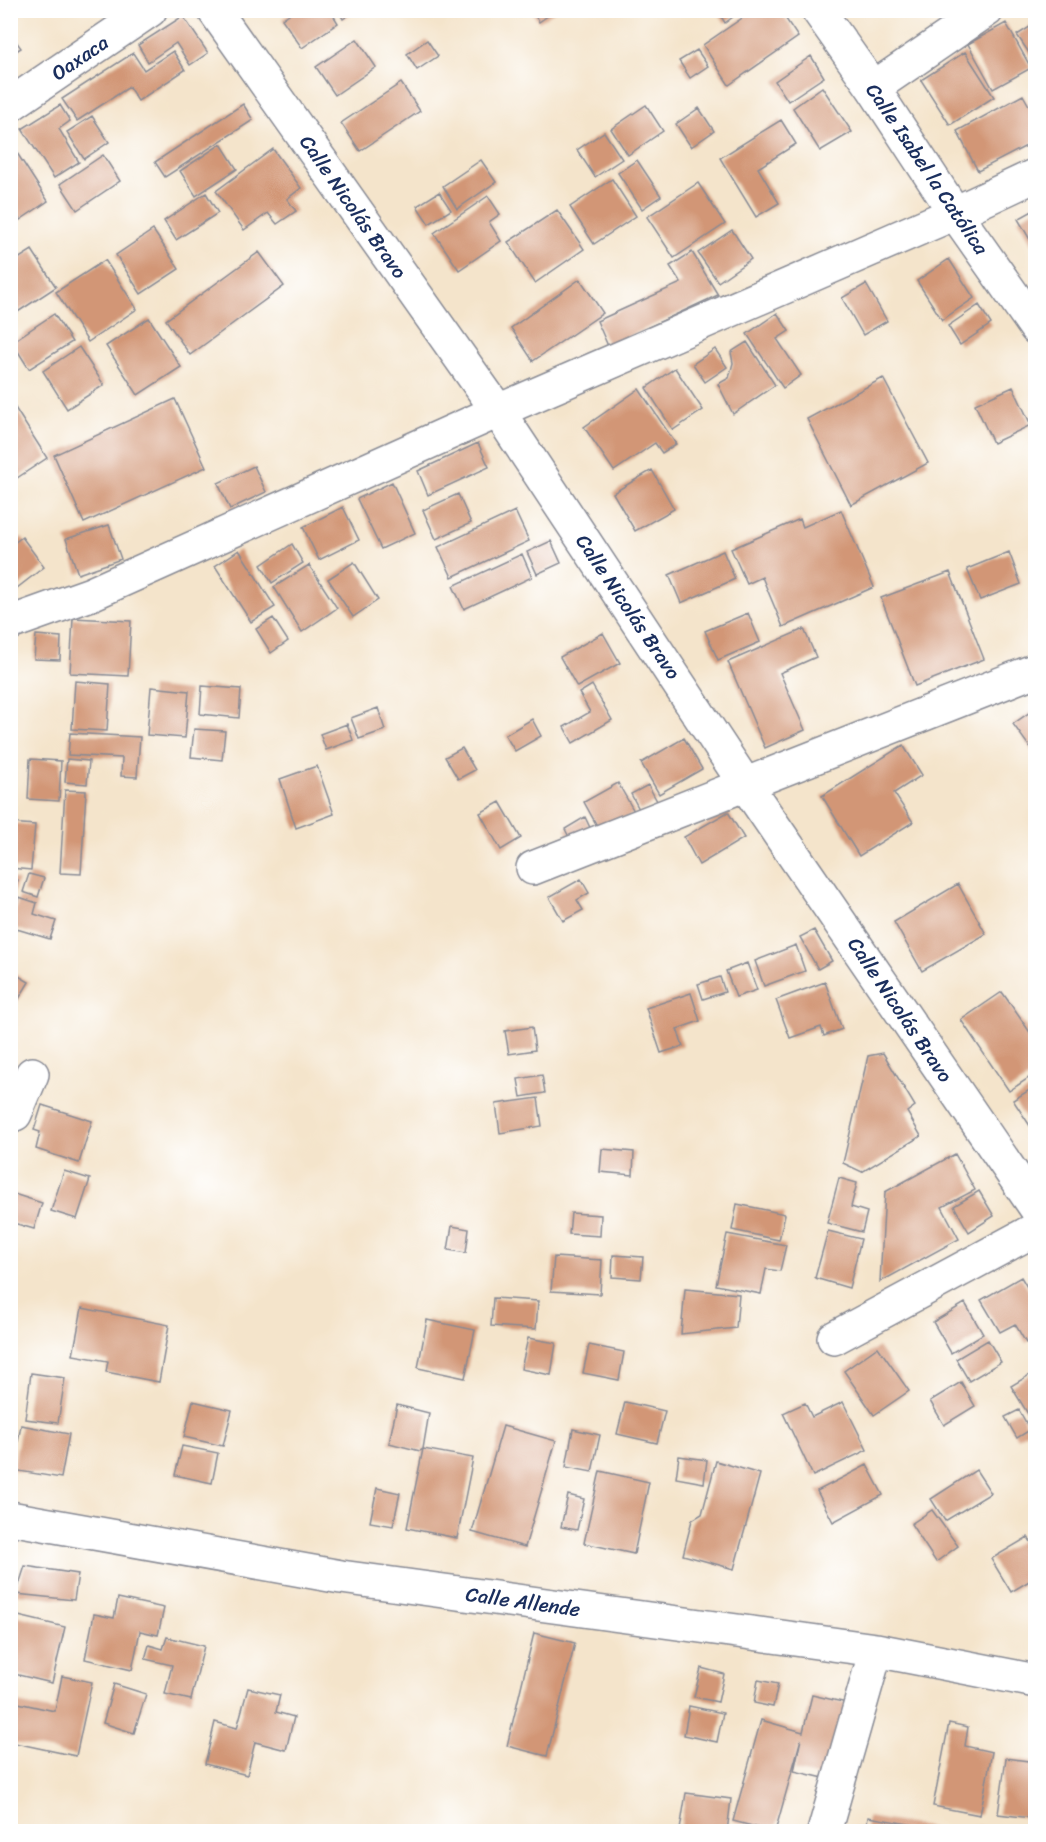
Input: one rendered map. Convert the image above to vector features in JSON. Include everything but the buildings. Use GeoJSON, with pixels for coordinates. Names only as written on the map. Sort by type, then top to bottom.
{"type":"FeatureCollection","features":[{"type":"Feature","properties":{"kind":"street","name":"Oaxaca"},"geometry":{"type":"LineString","coordinates":[[10,105],[150,10]]}},
{"type":"Feature","properties":{"kind":"street","name":"Calle Nicolás Bravo"},"geometry":{"type":"LineString","coordinates":[[214,10],[498,411],[745,784],[1035,1208]]}},
{"type":"Feature","properties":{"kind":"street","name":"Calle Isabel la Católica"},"geometry":{"type":"LineString","coordinates":[[818,10],[1035,328]]}},
{"type":"Feature","properties":{"kind":"street"},"geometry":{"type":"LineString","coordinates":[[873,88],[987,10]]}},
{"type":"Feature","properties":{"kind":"street"},"geometry":{"type":"LineString","coordinates":[[10,623],[91,594],[498,411],[955,213],[1035,175]]}},
{"type":"Feature","properties":{"kind":"street"},"geometry":{"type":"LineString","coordinates":[[533,868],[1035,670]]}},
{"type":"Feature","properties":{"kind":"street"},"geometry":{"type":"LineString","coordinates":[[10,1116],[15,1114],[32,1074]]}},
{"type":"Feature","properties":{"kind":"street"},"geometry":{"type":"LineString","coordinates":[[834,1338],[1035,1229]]}},
{"type":"Feature","properties":{"kind":"street","name":"Calle Allende"},"geometry":{"type":"LineString","coordinates":[[10,1518],[341,1577],[876,1650],[1035,1681]]}},
{"type":"Feature","properties":{"kind":"street"},"geometry":{"type":"LineString","coordinates":[[824,1832],[876,1650]]}}]}
